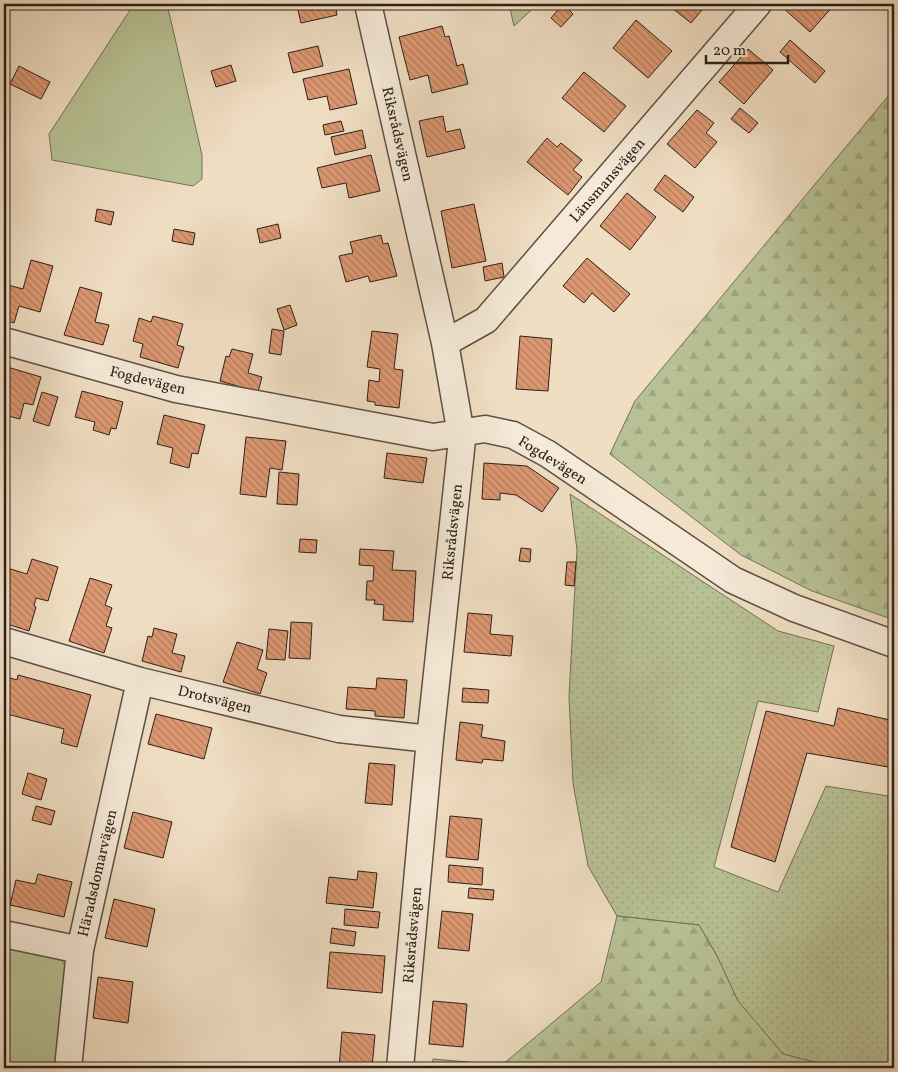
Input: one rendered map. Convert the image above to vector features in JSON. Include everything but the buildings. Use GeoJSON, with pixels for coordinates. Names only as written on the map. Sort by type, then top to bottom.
{"type":"FeatureCollection","features":[{"type":"Feature","properties":{"kind":"street","name":"Riksrådsvägen"},"geometry":{"type":"LineString","coordinates":[[368,4],[445,343],[462,440],[430,740],[400,1068]]}},
{"type":"Feature","properties":{"kind":"street","name":"Länsmansvägen"},"geometry":{"type":"LineString","coordinates":[[445,343],[486,320],[758,4]]}},
{"type":"Feature","properties":{"kind":"street","name":"Fogdevägen"},"geometry":{"type":"LineString","coordinates":[[4,341],[176,389],[433,437],[485,429],[513,435],[548,454],[732,580],[794,608],[894,644]]}},
{"type":"Feature","properties":{"kind":"street","name":"Drotsvägen"},"geometry":{"type":"LineString","coordinates":[[4,641],[140,681],[339,729],[430,740]]}},
{"type":"Feature","properties":{"kind":"street","name":"Häradsdomarvägen"},"geometry":{"type":"LineString","coordinates":[[68,1068],[80,950],[140,681]]}},
{"type":"Feature","properties":{"kind":"street"},"geometry":{"type":"LineString","coordinates":[[4,934],[80,950]]}},
{"type":"Feature","properties":{"kind":"green space"},"geometry":{"type":"Polygon","coordinates":[[[134,4],[167,4],[202,155],[202,179],[193,186],[52,160],[49,134],[134,4]]]}},
{"type":"Feature","properties":{"kind":"green space"},"geometry":{"type":"Polygon","coordinates":[[[509,4],[538,4],[514,26],[509,4]]]}},
{"type":"Feature","properties":{"kind":"green space"},"geometry":{"type":"Polygon","coordinates":[[[894,89],[894,620],[812,591],[741,555],[610,454],[635,401],[894,89]]]}},
{"type":"Feature","properties":{"kind":"green space"},"geometry":{"type":"Polygon","coordinates":[[[570,494],[778,631],[834,646],[818,712],[758,701],[714,867],[778,892],[826,786],[894,797],[894,1068],[837,1068],[783,1054],[737,1001],[717,956],[699,925],[617,916],[588,866],[573,783],[569,696],[577,550],[570,494]]]}},
{"type":"Feature","properties":{"kind":"green space"},"geometry":{"type":"Polygon","coordinates":[[[617,916],[699,925],[717,956],[738,1001],[783,1054],[837,1068],[432,1068],[433,1059],[502,1065],[601,982],[617,916]]]}},
{"type":"Feature","properties":{"kind":"green space"},"geometry":{"type":"Polygon","coordinates":[[[4,945],[60,958],[66,967],[58,1068],[4,1068],[4,945]]]}}]}
